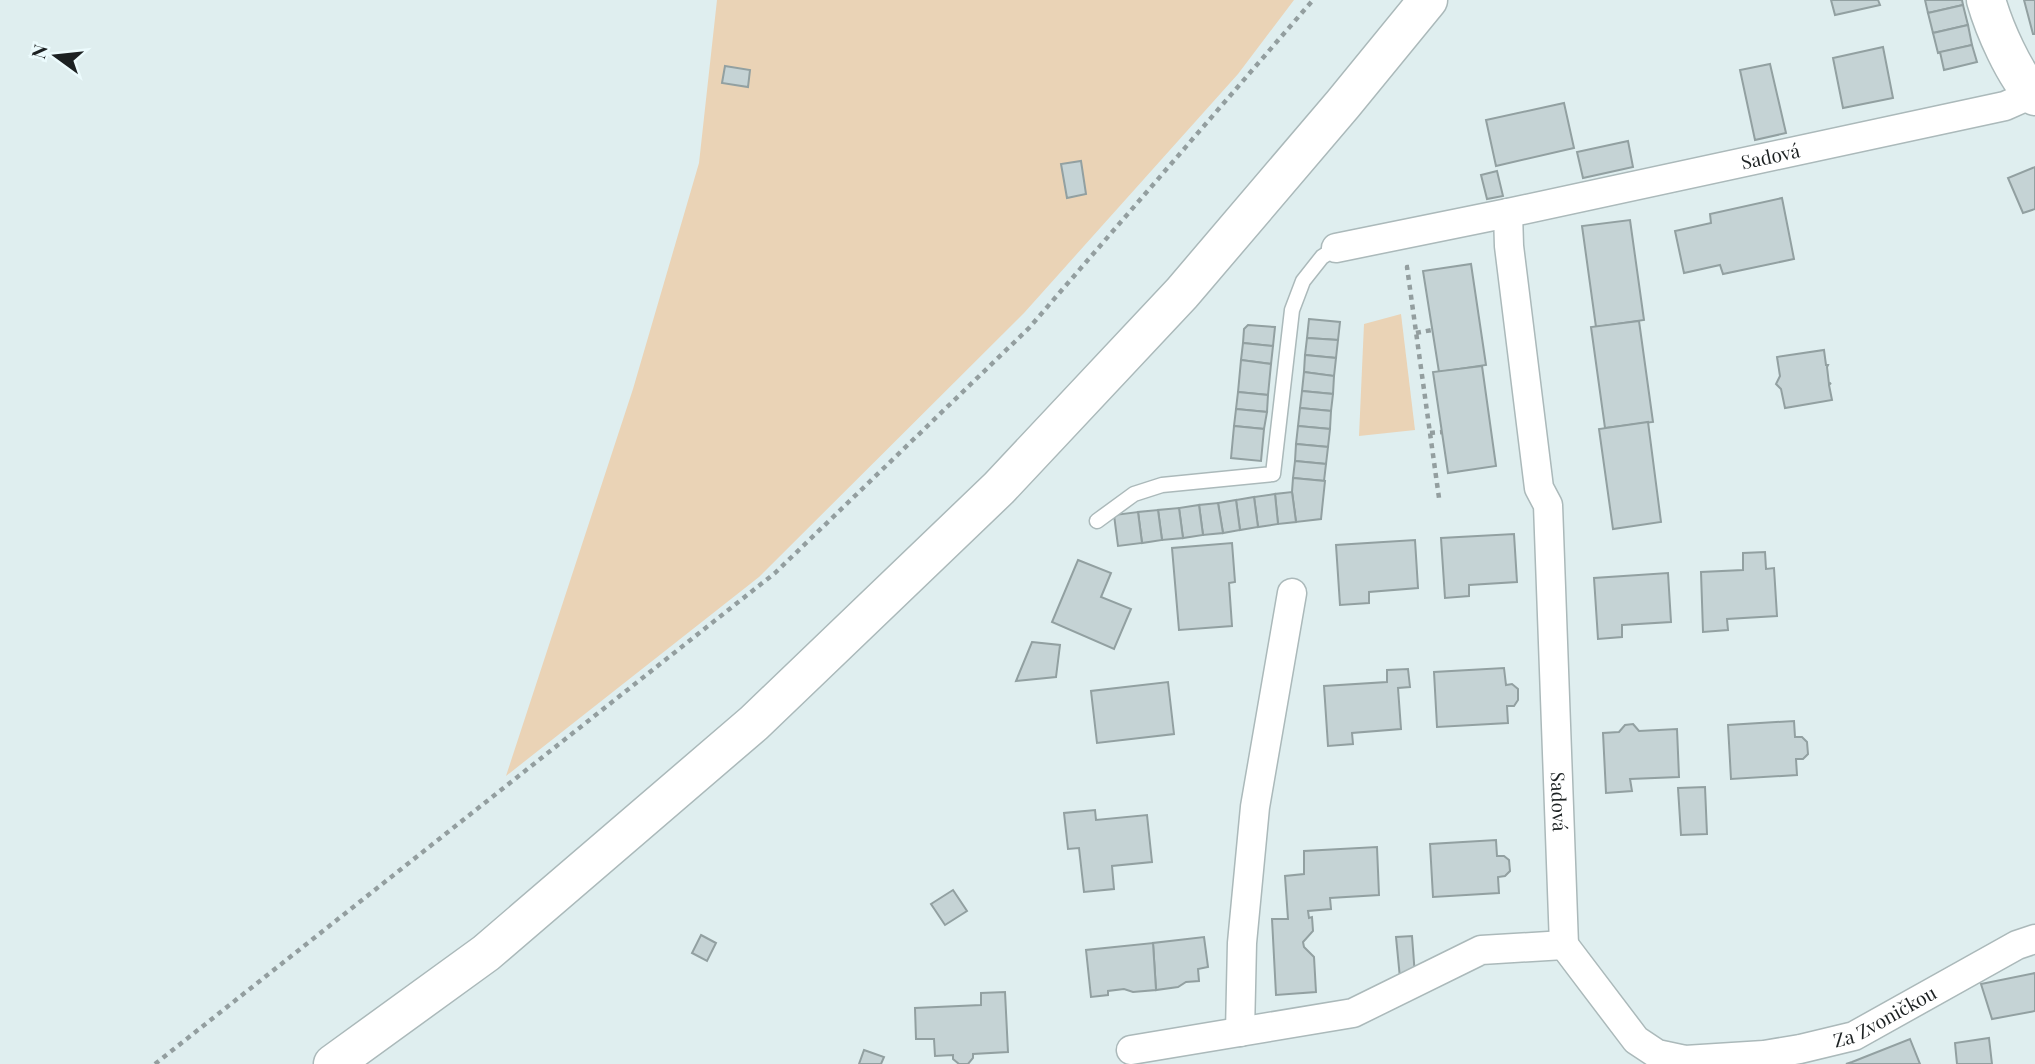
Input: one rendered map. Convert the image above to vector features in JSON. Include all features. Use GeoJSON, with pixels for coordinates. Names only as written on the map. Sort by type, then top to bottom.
{"type":"FeatureCollection","features":[{"type":"Feature","properties":{"kind":"main road"},"geometry":{"type":"LineString","coordinates":[[333,1064],[486,953],[754,723],[999,488],[1182,293],[1428,0]]}},
{"type":"Feature","properties":{"kind":"main road"},"geometry":{"type":"LineString","coordinates":[[1986,0],[1990,16],[2016,69],[2034,95]]}},
{"type":"Feature","properties":{"kind":"street","name":"Sadová"},"geometry":{"type":"LineString","coordinates":[[1336,248],[2005,106],[2034,95]]}},
{"type":"Feature","properties":{"kind":"street","name":"Sadová"},"geometry":{"type":"LineString","coordinates":[[1508,213],[1509,246],[1539,488],[1548,505],[1564,945]]}},
{"type":"Feature","properties":{"kind":"street"},"geometry":{"type":"LineString","coordinates":[[1240,1032],[1242,943],[1255,807],[1292,593]]}},
{"type":"Feature","properties":{"kind":"street","name":"Za Zvoničkou"},"geometry":{"type":"LineString","coordinates":[[1564,945],[1636,1040],[1657,1055],[1685,1060],[1764,1055],[1854,1036],[2017,945],[2035,939]]}},
{"type":"Feature","properties":{"kind":"street"},"geometry":{"type":"LineString","coordinates":[[1131,1050],[1353,1013],[1481,950],[1564,945]]}},
{"type":"Feature","properties":{"kind":"lane"},"geometry":{"type":"LineString","coordinates":[[1097,521],[1134,494],[1162,485],[1273,474],[1292,310],[1303,281],[1322,257],[1336,248]]}},
{"type":"Feature","properties":{"kind":"path"},"geometry":{"type":"LineString","coordinates":[[155,1064],[775,573],[1029,328],[1313,0]]}},
{"type":"Feature","properties":{"kind":"path"},"geometry":{"type":"LineString","coordinates":[[1420,264],[1407,267],[1438,498]]}},
{"type":"Feature","properties":{"kind":"path"},"geometry":{"type":"LineString","coordinates":[[1416,333],[1432,330]]}},
{"type":"Feature","properties":{"kind":"path"},"geometry":{"type":"LineString","coordinates":[[1430,433],[1442,432]]}},
{"type":"Feature","properties":{"kind":"shaded area"},"geometry":{"type":"Polygon","coordinates":[[[717,0],[1294,0],[1238,74],[1024,313],[759,577],[506,776],[633,389],[699,163],[717,0]]]}},
{"type":"Feature","properties":{"kind":"shaded area"},"geometry":{"type":"Polygon","coordinates":[[[1401,314],[1415,430],[1359,436],[1364,324],[1401,314]]]}},
{"type":"Feature","properties":{"kind":"building"},"geometry":{"type":"Polygon","coordinates":[[[1831,0],[1878,0],[1880,5],[1835,15],[1831,0]]]}},
{"type":"Feature","properties":{"kind":"building"},"geometry":{"type":"Polygon","coordinates":[[[1925,0],[1962,0],[1963,5],[1928,13],[1925,0]]]}},
{"type":"Feature","properties":{"kind":"building"},"geometry":{"type":"Polygon","coordinates":[[[2024,0],[2035,0],[2035,34],[2033,34],[2024,0]]]}},
{"type":"Feature","properties":{"kind":"building"},"geometry":{"type":"Polygon","coordinates":[[[1963,5],[1968,25],[1933,33],[1928,13],[1963,5]]]}},
{"type":"Feature","properties":{"kind":"building"},"geometry":{"type":"Polygon","coordinates":[[[1968,25],[1972,45],[1938,53],[1933,33],[1968,25]]]}},
{"type":"Feature","properties":{"kind":"building"},"geometry":{"type":"Polygon","coordinates":[[[1972,45],[1977,62],[1944,70],[1940,52],[1972,45]]]}},
{"type":"Feature","properties":{"kind":"building"},"geometry":{"type":"Polygon","coordinates":[[[1883,47],[1893,98],[1843,108],[1833,58],[1883,47]]]}},
{"type":"Feature","properties":{"kind":"building"},"geometry":{"type":"Polygon","coordinates":[[[1770,64],[1786,133],[1755,140],[1740,70],[1770,64]]]}},
{"type":"Feature","properties":{"kind":"building"},"geometry":{"type":"Polygon","coordinates":[[[725,66],[750,70],[748,87],[722,83],[725,66]]]}},
{"type":"Feature","properties":{"kind":"building"},"geometry":{"type":"Polygon","coordinates":[[[1564,103],[1574,148],[1496,166],[1486,120],[1564,103]]]}},
{"type":"Feature","properties":{"kind":"building"},"geometry":{"type":"Polygon","coordinates":[[[1628,141],[1633,167],[1583,178],[1577,152],[1628,141]]]}},
{"type":"Feature","properties":{"kind":"building"},"geometry":{"type":"Polygon","coordinates":[[[1081,161],[1086,194],[1067,198],[1061,164],[1081,161]]]}},
{"type":"Feature","properties":{"kind":"building"},"geometry":{"type":"Polygon","coordinates":[[[2035,167],[2035,209],[2023,213],[2008,178],[2035,167]]]}},
{"type":"Feature","properties":{"kind":"building"},"geometry":{"type":"Polygon","coordinates":[[[1497,171],[1503,196],[1487,199],[1481,175],[1497,171]]]}},
{"type":"Feature","properties":{"kind":"building"},"geometry":{"type":"Polygon","coordinates":[[[1782,198],[1794,259],[1723,274],[1720,265],[1684,273],[1675,231],[1711,223],[1710,214],[1782,198]]]}},
{"type":"Feature","properties":{"kind":"building"},"geometry":{"type":"Polygon","coordinates":[[[1630,220],[1644,320],[1596,327],[1582,226],[1630,220]]]}},
{"type":"Feature","properties":{"kind":"building"},"geometry":{"type":"Polygon","coordinates":[[[1471,264],[1486,365],[1439,372],[1423,271],[1471,264]]]}},
{"type":"Feature","properties":{"kind":"building"},"geometry":{"type":"Polygon","coordinates":[[[1309,319],[1340,322],[1338,340],[1307,338],[1309,319]]]}},
{"type":"Feature","properties":{"kind":"building"},"geometry":{"type":"Polygon","coordinates":[[[1639,321],[1653,422],[1605,428],[1591,327],[1639,321]]]}},
{"type":"Feature","properties":{"kind":"building"},"geometry":{"type":"Polygon","coordinates":[[[1248,325],[1275,327],[1273,346],[1243,343],[1244,329],[1248,325]]]}},
{"type":"Feature","properties":{"kind":"building"},"geometry":{"type":"Polygon","coordinates":[[[1307,338],[1338,340],[1336,358],[1305,355],[1307,338]]]}},
{"type":"Feature","properties":{"kind":"building"},"geometry":{"type":"Polygon","coordinates":[[[1243,343],[1273,346],[1271,364],[1241,360],[1243,343]]]}},
{"type":"Feature","properties":{"kind":"building"},"geometry":{"type":"Polygon","coordinates":[[[1824,350],[1832,400],[1785,408],[1781,389],[1776,384],[1780,376],[1777,357],[1824,350]]]}},
{"type":"Feature","properties":{"kind":"building"},"geometry":{"type":"Polygon","coordinates":[[[1305,355],[1336,358],[1334,376],[1304,372],[1305,355]]]}},
{"type":"Feature","properties":{"kind":"building"},"geometry":{"type":"Polygon","coordinates":[[[1241,360],[1271,364],[1268,395],[1238,392],[1241,360]]]}},
{"type":"Feature","properties":{"kind":"building"},"geometry":{"type":"Polygon","coordinates":[[[1482,366],[1496,466],[1448,473],[1433,372],[1482,366]]]}},
{"type":"Feature","properties":{"kind":"building"},"geometry":{"type":"Polygon","coordinates":[[[1304,372],[1334,376],[1333,394],[1302,391],[1304,372]]]}},
{"type":"Feature","properties":{"kind":"building"},"geometry":{"type":"Polygon","coordinates":[[[1302,391],[1333,394],[1331,411],[1300,408],[1302,391]]]}},
{"type":"Feature","properties":{"kind":"building"},"geometry":{"type":"Polygon","coordinates":[[[1238,392],[1268,395],[1267,412],[1236,409],[1238,392]]]}},
{"type":"Feature","properties":{"kind":"building"},"geometry":{"type":"Polygon","coordinates":[[[1300,408],[1331,411],[1330,429],[1298,426],[1300,408]]]}},
{"type":"Feature","properties":{"kind":"building"},"geometry":{"type":"Polygon","coordinates":[[[1236,409],[1267,412],[1264,429],[1234,426],[1236,409]]]}},
{"type":"Feature","properties":{"kind":"building"},"geometry":{"type":"Polygon","coordinates":[[[1648,422],[1661,522],[1613,529],[1599,429],[1648,422]]]}},
{"type":"Feature","properties":{"kind":"building"},"geometry":{"type":"Polygon","coordinates":[[[1234,426],[1264,429],[1261,461],[1231,458],[1234,426]]]}},
{"type":"Feature","properties":{"kind":"building"},"geometry":{"type":"Polygon","coordinates":[[[1298,426],[1330,429],[1328,447],[1296,444],[1298,426]]]}},
{"type":"Feature","properties":{"kind":"building"},"geometry":{"type":"Polygon","coordinates":[[[1296,444],[1328,447],[1326,464],[1295,461],[1296,444]]]}},
{"type":"Feature","properties":{"kind":"building"},"geometry":{"type":"Polygon","coordinates":[[[1295,461],[1326,464],[1324,481],[1293,478],[1295,461]]]}},
{"type":"Feature","properties":{"kind":"building"},"geometry":{"type":"Polygon","coordinates":[[[1293,478],[1325,481],[1321,519],[1296,522],[1293,478]]]}},
{"type":"Feature","properties":{"kind":"building"},"geometry":{"type":"Polygon","coordinates":[[[1292,492],[1296,522],[1278,524],[1275,494],[1292,492]]]}},
{"type":"Feature","properties":{"kind":"building"},"geometry":{"type":"Polygon","coordinates":[[[1275,494],[1278,524],[1258,527],[1254,497],[1275,494]]]}},
{"type":"Feature","properties":{"kind":"building"},"geometry":{"type":"Polygon","coordinates":[[[1254,497],[1258,527],[1240,530],[1236,500],[1254,497]]]}},
{"type":"Feature","properties":{"kind":"building"},"geometry":{"type":"Polygon","coordinates":[[[1236,500],[1240,530],[1223,533],[1218,503],[1236,500]]]}},
{"type":"Feature","properties":{"kind":"building"},"geometry":{"type":"Polygon","coordinates":[[[1218,503],[1223,533],[1203,535],[1199,505],[1218,503]]]}},
{"type":"Feature","properties":{"kind":"building"},"geometry":{"type":"Polygon","coordinates":[[[1199,505],[1203,535],[1183,538],[1179,508],[1199,505]]]}},
{"type":"Feature","properties":{"kind":"building"},"geometry":{"type":"Polygon","coordinates":[[[1179,508],[1183,538],[1162,540],[1158,510],[1179,508]]]}},
{"type":"Feature","properties":{"kind":"building"},"geometry":{"type":"Polygon","coordinates":[[[1158,510],[1162,540],[1142,543],[1138,512],[1158,510]]]}},
{"type":"Feature","properties":{"kind":"building"},"geometry":{"type":"Polygon","coordinates":[[[1138,512],[1142,543],[1118,546],[1114,515],[1138,512]]]}},
{"type":"Feature","properties":{"kind":"building"},"geometry":{"type":"Polygon","coordinates":[[[1514,534],[1517,582],[1469,585],[1469,596],[1445,598],[1441,538],[1514,534]]]}},
{"type":"Feature","properties":{"kind":"building"},"geometry":{"type":"Polygon","coordinates":[[[1415,540],[1418,588],[1369,592],[1369,603],[1340,605],[1336,545],[1415,540]]]}},
{"type":"Feature","properties":{"kind":"building"},"geometry":{"type":"Polygon","coordinates":[[[1232,543],[1235,582],[1229,583],[1232,626],[1179,630],[1172,548],[1232,543]]]}},
{"type":"Feature","properties":{"kind":"building"},"geometry":{"type":"Polygon","coordinates":[[[1765,552],[1766,569],[1774,568],[1777,616],[1727,619],[1728,630],[1703,632],[1701,572],[1743,570],[1743,553],[1765,552]]]}},
{"type":"Feature","properties":{"kind":"building"},"geometry":{"type":"Polygon","coordinates":[[[1078,560],[1111,573],[1101,597],[1131,609],[1114,649],[1052,622],[1078,560]]]}},
{"type":"Feature","properties":{"kind":"building"},"geometry":{"type":"Polygon","coordinates":[[[1668,573],[1671,622],[1622,625],[1622,637],[1598,639],[1594,578],[1668,573]]]}},
{"type":"Feature","properties":{"kind":"building"},"geometry":{"type":"Polygon","coordinates":[[[1032,642],[1060,645],[1056,677],[1016,681],[1032,642]]]}},
{"type":"Feature","properties":{"kind":"building"},"geometry":{"type":"Polygon","coordinates":[[[1504,668],[1506,685],[1512,684],[1518,689],[1518,700],[1514,706],[1507,706],[1508,723],[1437,727],[1434,672],[1504,668]]]}},
{"type":"Feature","properties":{"kind":"building"},"geometry":{"type":"Polygon","coordinates":[[[1408,669],[1410,687],[1398,688],[1401,729],[1352,733],[1353,744],[1328,746],[1324,686],[1387,682],[1387,670],[1408,669]]]}},
{"type":"Feature","properties":{"kind":"building"},"geometry":{"type":"Polygon","coordinates":[[[1168,682],[1174,734],[1097,743],[1091,691],[1168,682]]]}},
{"type":"Feature","properties":{"kind":"building"},"geometry":{"type":"Polygon","coordinates":[[[1794,721],[1795,737],[1802,737],[1807,742],[1808,754],[1803,759],[1796,759],[1797,775],[1731,779],[1728,725],[1794,721]]]}},
{"type":"Feature","properties":{"kind":"building"},"geometry":{"type":"Polygon","coordinates":[[[1633,724],[1639,731],[1677,729],[1679,777],[1630,779],[1632,791],[1606,793],[1603,733],[1619,732],[1625,725],[1633,724]]]}},
{"type":"Feature","properties":{"kind":"building"},"geometry":{"type":"Polygon","coordinates":[[[1705,787],[1707,834],[1681,835],[1678,788],[1705,787]]]}},
{"type":"Feature","properties":{"kind":"building"},"geometry":{"type":"Polygon","coordinates":[[[1095,810],[1096,820],[1147,815],[1152,862],[1112,866],[1114,889],[1084,892],[1079,848],[1068,849],[1064,813],[1095,810]]]}},
{"type":"Feature","properties":{"kind":"building"},"geometry":{"type":"Polygon","coordinates":[[[1496,840],[1497,856],[1504,856],[1509,860],[1510,871],[1505,876],[1498,877],[1499,893],[1433,897],[1430,844],[1496,840]]]}},
{"type":"Feature","properties":{"kind":"building"},"geometry":{"type":"Polygon","coordinates":[[[1377,847],[1379,895],[1330,898],[1331,909],[1308,911],[1309,918],[1312,917],[1313,931],[1303,942],[1304,947],[1314,957],[1316,992],[1276,995],[1272,919],[1288,919],[1285,876],[1304,874],[1304,851],[1377,847]]]}},
{"type":"Feature","properties":{"kind":"building"},"geometry":{"type":"Polygon","coordinates":[[[953,890],[967,911],[945,925],[931,904],[953,890]]]}},
{"type":"Feature","properties":{"kind":"building"},"geometry":{"type":"Polygon","coordinates":[[[701,935],[716,943],[707,961],[692,953],[701,935]]]}},
{"type":"Feature","properties":{"kind":"building"},"geometry":{"type":"Polygon","coordinates":[[[1412,936],[1415,976],[1400,978],[1396,937],[1412,936]]]}},
{"type":"Feature","properties":{"kind":"building"},"geometry":{"type":"Polygon","coordinates":[[[1204,937],[1208,967],[1198,969],[1199,981],[1156,990],[1153,943],[1204,937]]]}},
{"type":"Feature","properties":{"kind":"building"},"geometry":{"type":"Polygon","coordinates":[[[1153,943],[1156,990],[1133,992],[1124,989],[1091,997],[1086,950],[1153,943]]]}},
{"type":"Feature","properties":{"kind":"building"},"geometry":{"type":"Polygon","coordinates":[[[2035,973],[2035,1011],[1992,1019],[1981,984],[2035,973]]]}},
{"type":"Feature","properties":{"kind":"building"},"geometry":{"type":"Polygon","coordinates":[[[1005,992],[1008,1052],[973,1054],[968,1064],[959,1064],[953,1059],[953,1055],[935,1056],[934,1039],[916,1039],[915,1008],[981,1005],[981,993],[1005,992]]]}},
{"type":"Feature","properties":{"kind":"building"},"geometry":{"type":"Polygon","coordinates":[[[1989,1038],[1992,1064],[1957,1064],[1955,1043],[1989,1038]]]}},
{"type":"Feature","properties":{"kind":"building"},"geometry":{"type":"Polygon","coordinates":[[[1910,1039],[1920,1064],[1846,1064],[1852,1062],[1910,1039]]]}},
{"type":"Feature","properties":{"kind":"building"},"geometry":{"type":"Polygon","coordinates":[[[864,1050],[884,1057],[881,1064],[859,1064],[864,1050]]]}}]}
